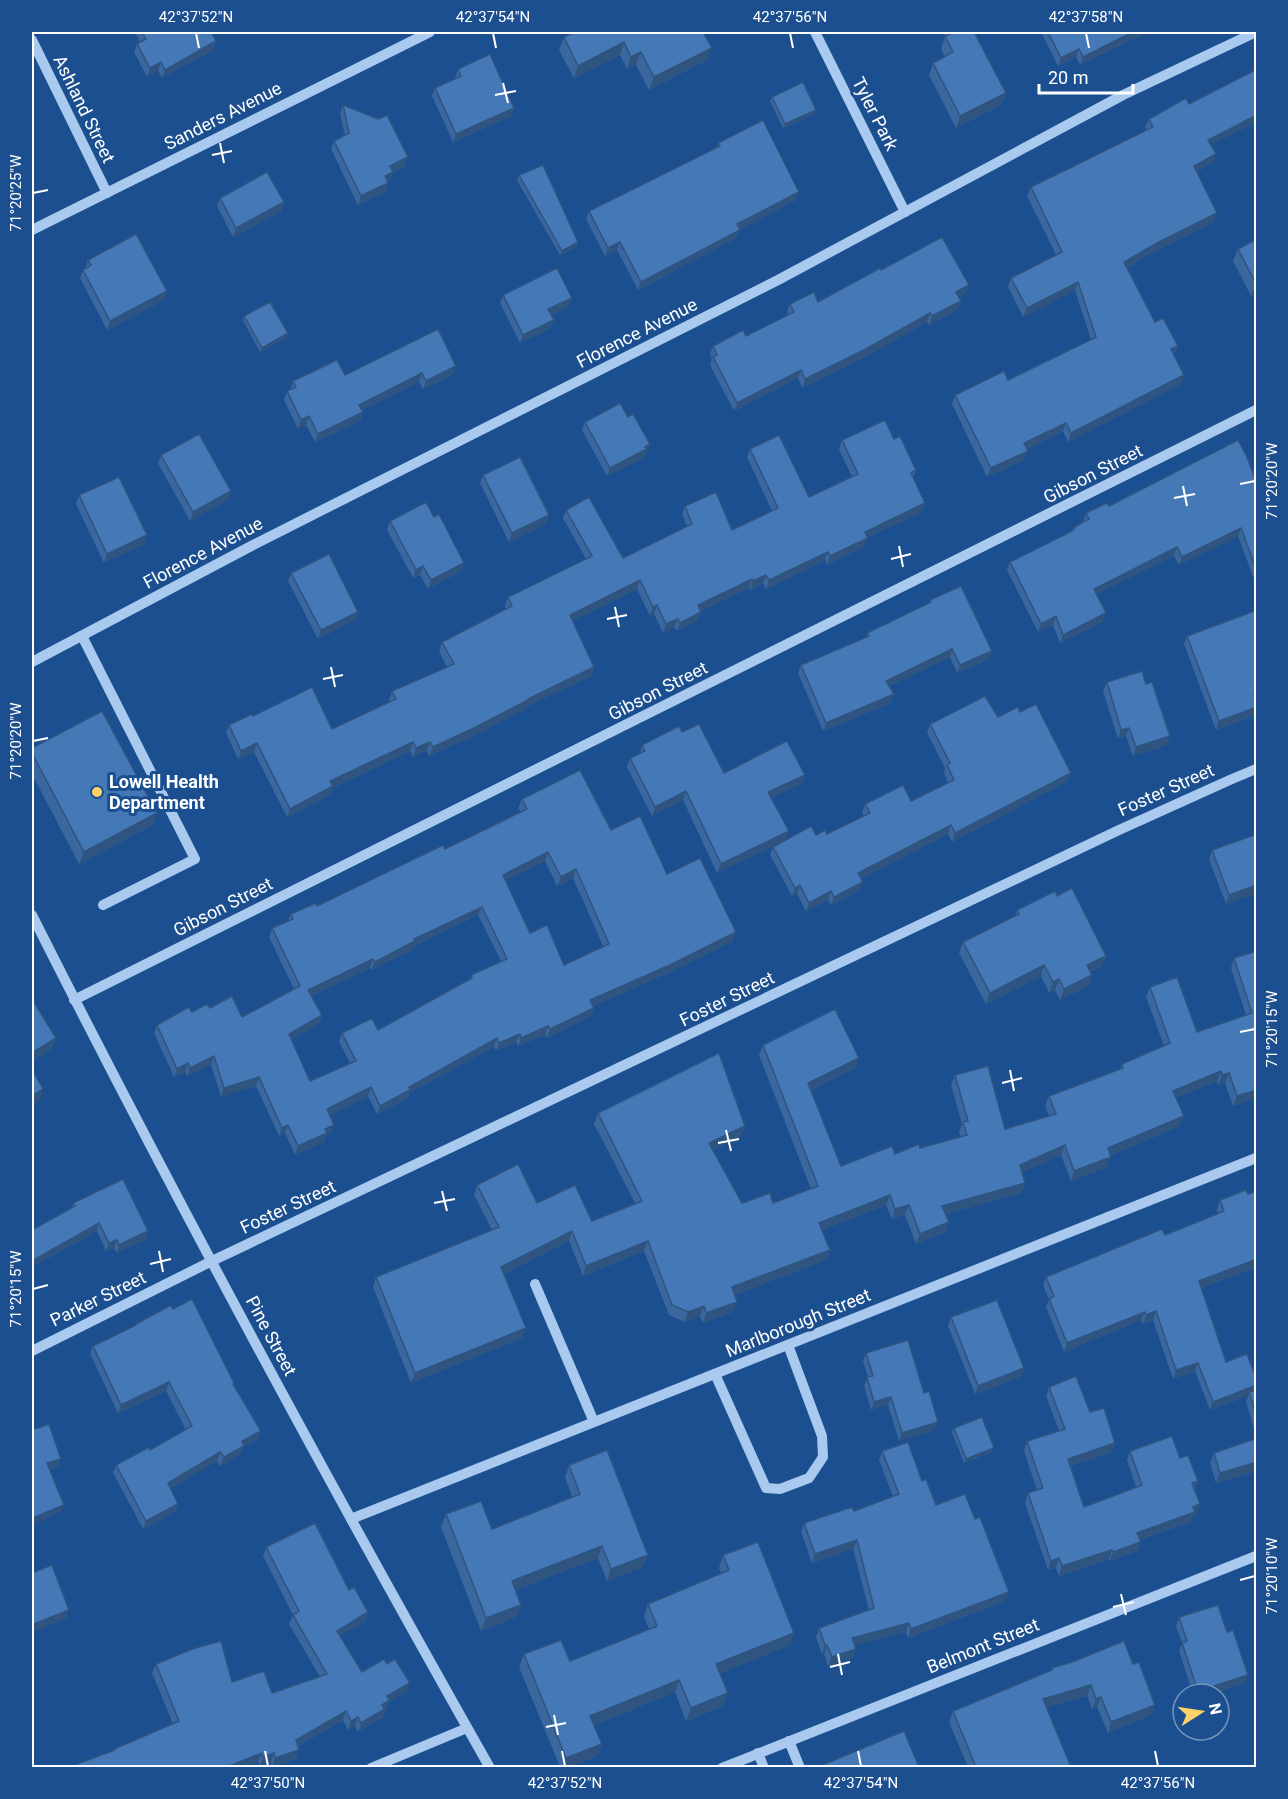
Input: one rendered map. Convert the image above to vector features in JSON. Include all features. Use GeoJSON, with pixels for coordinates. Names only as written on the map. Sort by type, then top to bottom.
{"type":"FeatureCollection","features":[{"type":"Feature","properties":{"kind":"street","name":"Tyler Park"},"geometry":{"type":"LineString","coordinates":[[815,32],[905,212]]}},
{"type":"Feature","properties":{"kind":"street","name":"Florence Avenue"},"geometry":{"type":"LineString","coordinates":[[32,662],[255,544],[778,280],[1123,95],[1257,32]]}},
{"type":"Feature","properties":{"kind":"street","name":"Sanders Avenue"},"geometry":{"type":"LineString","coordinates":[[32,230],[422,33]]}},
{"type":"Feature","properties":{"kind":"street","name":"Ashland Street"},"geometry":{"type":"LineString","coordinates":[[32,40],[107,193]]}},
{"type":"Feature","properties":{"kind":"street","name":"Gibson Street"},"geometry":{"type":"LineString","coordinates":[[74,1000],[1257,410]]}},
{"type":"Feature","properties":{"kind":"street"},"geometry":{"type":"LineString","coordinates":[[82,636],[195,860],[103,905]]}},
{"type":"Feature","properties":{"kind":"street","name":"Foster Street"},"geometry":{"type":"LineString","coordinates":[[212,1261],[1119,830],[1257,769]]}},
{"type":"Feature","properties":{"kind":"street","name":"Pine Street"},"geometry":{"type":"LineString","coordinates":[[33,923],[351,1519],[490,1767]]}},
{"type":"Feature","properties":{"kind":"street","name":"Marlborough Street"},"geometry":{"type":"LineString","coordinates":[[351,1519],[1257,1158]]}},
{"type":"Feature","properties":{"kind":"street","name":"Parker Street"},"geometry":{"type":"LineString","coordinates":[[32,1351],[212,1261]]}},
{"type":"Feature","properties":{"kind":"street"},"geometry":{"type":"LineString","coordinates":[[535,1284],[594,1422]]}},
{"type":"Feature","properties":{"kind":"street"},"geometry":{"type":"LineString","coordinates":[[715,1374],[766,1488],[780,1489],[809,1478],[822,1457],[822,1436],[788,1345]]}},
{"type":"Feature","properties":{"kind":"street","name":"Belmont Street"},"geometry":{"type":"LineString","coordinates":[[722,1767],[1257,1556]]}},
{"type":"Feature","properties":{"kind":"street"},"geometry":{"type":"LineString","coordinates":[[371,1767],[467,1728]]}},
{"type":"Feature","properties":{"kind":"street"},"geometry":{"type":"LineString","coordinates":[[789,1741],[800,1767]]}},
{"type":"Feature","properties":{"kind":"street"},"geometry":{"type":"LineString","coordinates":[[758,1754],[764,1767]]}},
{"type":"Feature","properties":{"kind":"building"},"geometry":{"type":"Polygon","coordinates":[[[142,32],[211,32],[216,41],[165,70],[161,62],[150,68],[137,44],[146,39],[142,32]]]}},
{"type":"Feature","properties":{"kind":"building"},"geometry":{"type":"Polygon","coordinates":[[[575,32],[703,32],[712,48],[654,77],[641,52],[631,57],[624,42],[578,66],[564,37],[575,32]]]}},
{"type":"Feature","properties":{"kind":"building"},"geometry":{"type":"Polygon","coordinates":[[[955,32],[974,32],[1006,93],[960,116],[933,63],[953,52],[945,36],[955,32]]]}},
{"type":"Feature","properties":{"kind":"building"},"geometry":{"type":"Polygon","coordinates":[[[1048,32],[1133,32],[1083,57],[1079,49],[1061,58],[1048,32]]]}},
{"type":"Feature","properties":{"kind":"building"},"geometry":{"type":"Polygon","coordinates":[[[490,54],[514,108],[456,134],[435,88],[461,76],[458,69],[490,54]]]}},
{"type":"Feature","properties":{"kind":"building"},"geometry":{"type":"Polygon","coordinates":[[[1257,69],[1257,115],[1208,140],[1216,154],[1194,166],[1217,213],[1124,262],[1155,322],[1163,318],[1178,346],[1171,349],[1184,375],[1071,433],[1066,423],[1024,443],[1028,451],[991,468],[955,395],[1004,371],[1008,380],[1096,337],[1078,282],[1027,308],[1011,278],[1062,252],[1031,187],[1153,127],[1149,119],[1186,98],[1189,104],[1257,69]]]}},
{"type":"Feature","properties":{"kind":"building"},"geometry":{"type":"Polygon","coordinates":[[[803,82],[816,110],[785,124],[772,97],[803,82]]]}},
{"type":"Feature","properties":{"kind":"building"},"geometry":{"type":"Polygon","coordinates":[[[343,105],[378,119],[387,115],[408,157],[390,166],[393,172],[385,176],[388,183],[361,196],[334,141],[349,133],[343,105]]]}},
{"type":"Feature","properties":{"kind":"building"},"geometry":{"type":"Polygon","coordinates":[[[763,120],[799,192],[737,224],[740,230],[641,282],[620,242],[608,248],[589,211],[720,146],[718,143],[763,120]]]}},
{"type":"Feature","properties":{"kind":"building"},"geometry":{"type":"Polygon","coordinates":[[[543,165],[578,242],[562,251],[519,175],[543,165]]]}},
{"type":"Feature","properties":{"kind":"building"},"geometry":{"type":"Polygon","coordinates":[[[267,172],[284,202],[236,228],[220,198],[267,172]]]}},
{"type":"Feature","properties":{"kind":"building"},"geometry":{"type":"Polygon","coordinates":[[[136,234],[167,291],[110,321],[83,270],[91,265],[88,260],[136,234]]]}},
{"type":"Feature","properties":{"kind":"building"},"geometry":{"type":"Polygon","coordinates":[[[942,237],[969,285],[956,292],[961,301],[932,316],[930,313],[864,350],[805,379],[801,370],[737,403],[713,357],[717,355],[713,346],[743,330],[746,336],[794,312],[790,304],[814,292],[818,302],[942,237]]]}},
{"type":"Feature","properties":{"kind":"building"},"geometry":{"type":"Polygon","coordinates":[[[1257,239],[1257,283],[1256,284],[1238,249],[1257,239]]]}},
{"type":"Feature","properties":{"kind":"building"},"geometry":{"type":"Polygon","coordinates":[[[557,268],[572,298],[548,309],[554,320],[523,335],[503,295],[557,268]]]}},
{"type":"Feature","properties":{"kind":"building"},"geometry":{"type":"Polygon","coordinates":[[[270,302],[288,333],[262,348],[244,316],[270,302]]]}},
{"type":"Feature","properties":{"kind":"building"},"geometry":{"type":"Polygon","coordinates":[[[438,329],[456,366],[426,381],[422,373],[359,405],[363,412],[318,434],[309,416],[301,420],[287,391],[296,387],[293,381],[337,360],[345,375],[438,329]]]}},
{"type":"Feature","properties":{"kind":"building"},"geometry":{"type":"Polygon","coordinates":[[[620,403],[628,417],[633,414],[650,444],[645,447],[647,449],[610,468],[585,422],[620,403]]]}},
{"type":"Feature","properties":{"kind":"building"},"geometry":{"type":"Polygon","coordinates":[[[885,420],[894,439],[900,436],[916,470],[911,473],[925,503],[865,532],[868,538],[830,556],[828,552],[769,580],[766,575],[753,581],[752,579],[698,605],[701,612],[680,623],[678,619],[666,624],[657,605],[653,607],[640,580],[570,615],[594,667],[433,747],[430,742],[416,748],[413,742],[330,781],[333,786],[290,809],[257,743],[241,751],[229,725],[252,714],[253,716],[312,687],[332,729],[396,699],[392,691],[454,664],[442,642],[512,606],[508,597],[592,556],[566,510],[589,497],[623,558],[692,524],[685,506],[716,492],[732,530],[778,508],[750,449],[779,435],[809,497],[858,474],[842,440],[885,420]]]}},
{"type":"Feature","properties":{"kind":"building"},"geometry":{"type":"Polygon","coordinates":[[[199,434],[231,491],[193,512],[161,455],[199,434]]]}},
{"type":"Feature","properties":{"kind":"building"},"geometry":{"type":"Polygon","coordinates":[[[1238,440],[1257,484],[1257,571],[1241,528],[1182,557],[1177,547],[1094,589],[1106,613],[1063,635],[1056,616],[1041,624],[1010,562],[1074,530],[1073,528],[1089,519],[1086,513],[1107,503],[1109,506],[1238,440]]]}},
{"type":"Feature","properties":{"kind":"building"},"geometry":{"type":"Polygon","coordinates":[[[520,457],[549,515],[512,533],[483,475],[520,457]]]}},
{"type":"Feature","properties":{"kind":"building"},"geometry":{"type":"Polygon","coordinates":[[[119,477],[147,535],[107,554],[79,495],[119,477]]]}},
{"type":"Feature","properties":{"kind":"building"},"geometry":{"type":"Polygon","coordinates":[[[426,502],[434,517],[439,514],[464,563],[431,580],[423,566],[416,570],[390,521],[426,502]]]}},
{"type":"Feature","properties":{"kind":"building"},"geometry":{"type":"Polygon","coordinates":[[[329,554],[358,612],[321,630],[291,573],[329,554]]]}},
{"type":"Feature","properties":{"kind":"building"},"geometry":{"type":"Polygon","coordinates":[[[961,586],[992,651],[960,665],[952,649],[886,681],[894,694],[826,723],[801,665],[869,636],[867,633],[961,586]]]}},
{"type":"Feature","properties":{"kind":"building"},"geometry":{"type":"Polygon","coordinates":[[[1257,610],[1257,694],[1254,695],[1257,707],[1219,721],[1187,636],[1257,610]]]}},
{"type":"Feature","properties":{"kind":"building"},"geometry":{"type":"Polygon","coordinates":[[[1142,671],[1146,684],[1152,682],[1170,736],[1136,747],[1129,728],[1121,730],[1107,682],[1142,671]]]}},
{"type":"Feature","properties":{"kind":"building"},"geometry":{"type":"Polygon","coordinates":[[[985,696],[998,717],[1018,707],[1020,712],[1036,704],[1071,773],[955,833],[951,825],[858,873],[863,882],[834,897],[831,891],[809,903],[800,885],[795,888],[773,847],[811,826],[816,835],[825,830],[827,834],[870,813],[865,804],[903,785],[911,801],[954,780],[947,765],[950,763],[930,724],[985,696]]]}},
{"type":"Feature","properties":{"kind":"building"},"geometry":{"type":"Polygon","coordinates":[[[102,711],[157,813],[84,852],[32,753],[32,748],[102,711]]]}},
{"type":"Feature","properties":{"kind":"building"},"geometry":{"type":"Polygon","coordinates":[[[699,724],[724,773],[787,741],[805,775],[768,792],[789,831],[721,864],[686,791],[655,807],[630,758],[645,751],[642,745],[679,726],[682,732],[699,724]]]}},
{"type":"Feature","properties":{"kind":"building"},"geometry":{"type":"Polygon","coordinates":[[[580,770],[611,830],[640,816],[667,874],[700,858],[736,932],[670,965],[590,1000],[594,1008],[550,1029],[548,1026],[521,1038],[520,1034],[499,1043],[497,1038],[409,1087],[410,1090],[380,1106],[371,1087],[327,1109],[334,1125],[325,1129],[327,1133],[298,1146],[288,1125],[282,1128],[259,1077],[224,1088],[214,1056],[190,1068],[188,1063],[177,1069],[157,1025],[189,1007],[192,1012],[207,1004],[210,1008],[232,996],[242,1017],[300,986],[272,928],[293,919],[291,914],[316,903],[317,906],[443,845],[445,849],[527,809],[522,799],[580,770]],[[548,852],[503,875],[530,933],[547,925],[564,965],[609,944],[576,869],[561,877],[548,852]],[[482,907],[414,939],[415,941],[375,962],[373,959],[308,990],[322,1015],[289,1034],[310,1081],[356,1061],[342,1033],[372,1018],[378,1030],[472,978],[471,975],[507,959],[482,907]]]}},
{"type":"Feature","properties":{"kind":"building"},"geometry":{"type":"Polygon","coordinates":[[[1257,834],[1257,885],[1229,895],[1212,850],[1257,834]]]}},
{"type":"Feature","properties":{"kind":"building"},"geometry":{"type":"Polygon","coordinates":[[[1072,888],[1106,956],[1087,965],[1092,975],[1064,989],[1059,979],[1053,982],[1044,965],[990,993],[963,942],[1019,914],[1017,910],[1055,891],[1057,896],[1072,888]]]}},
{"type":"Feature","properties":{"kind":"building"},"geometry":{"type":"Polygon","coordinates":[[[1257,951],[1257,1090],[1237,1096],[1229,1073],[1222,1075],[1221,1071],[1173,1091],[1184,1116],[1108,1148],[1111,1157],[1074,1171],[1065,1145],[1020,1165],[1025,1183],[942,1206],[949,1222],[920,1234],[909,1205],[895,1209],[890,1195],[819,1223],[830,1250],[732,1287],[737,1302],[706,1313],[704,1306],[688,1312],[672,1305],[648,1241],[586,1266],[572,1231],[501,1267],[526,1328],[415,1373],[376,1277],[499,1227],[477,1185],[518,1164],[537,1203],[575,1185],[592,1221],[642,1201],[598,1113],[719,1053],[745,1126],[709,1143],[742,1203],[770,1193],[773,1203],[818,1186],[763,1045],[835,1009],[859,1058],[808,1083],[841,1166],[892,1146],[895,1154],[919,1144],[920,1148],[967,1135],[963,1122],[968,1121],[955,1075],[988,1066],[1005,1129],[1056,1114],[1049,1096],[1123,1068],[1122,1064],[1170,1043],[1150,987],[1177,977],[1197,1032],[1252,1013],[1234,958],[1257,951]]]}},
{"type":"Feature","properties":{"kind":"building"},"geometry":{"type":"Polygon","coordinates":[[[32,999],[56,1038],[32,1053],[32,999]]]}},
{"type":"Feature","properties":{"kind":"building"},"geometry":{"type":"Polygon","coordinates":[[[32,1069],[43,1089],[32,1096],[32,1069]]]}},
{"type":"Feature","properties":{"kind":"building"},"geometry":{"type":"Polygon","coordinates":[[[123,1179],[148,1231],[119,1245],[117,1240],[109,1243],[99,1223],[32,1261],[32,1230],[75,1206],[73,1203],[123,1179]]]}},
{"type":"Feature","properties":{"kind":"building"},"geometry":{"type":"Polygon","coordinates":[[[1246,1190],[1248,1194],[1257,1191],[1257,1259],[1199,1281],[1226,1362],[1247,1354],[1257,1385],[1213,1402],[1198,1363],[1176,1370],[1156,1311],[1146,1315],[1145,1312],[1067,1343],[1049,1299],[1054,1296],[1046,1277],[1162,1229],[1165,1235],[1224,1211],[1220,1200],[1246,1190]]]}},
{"type":"Feature","properties":{"kind":"building"},"geometry":{"type":"Polygon","coordinates":[[[192,1299],[233,1384],[261,1431],[242,1441],[244,1446],[224,1457],[220,1452],[168,1483],[178,1504],[146,1521],[116,1465],[149,1447],[150,1450],[192,1426],[169,1382],[121,1405],[93,1346],[171,1305],[173,1309],[192,1299]]]}},
{"type":"Feature","properties":{"kind":"building"},"geometry":{"type":"Polygon","coordinates":[[[997,1300],[1024,1368],[978,1386],[951,1317],[997,1300]]]}},
{"type":"Feature","properties":{"kind":"building"},"geometry":{"type":"Polygon","coordinates":[[[908,1340],[924,1393],[929,1391],[938,1422],[902,1433],[891,1397],[874,1402],[867,1377],[873,1376],[866,1353],[908,1340]]]}},
{"type":"Feature","properties":{"kind":"building"},"geometry":{"type":"Polygon","coordinates":[[[1076,1376],[1090,1412],[1104,1408],[1115,1443],[1068,1459],[1084,1507],[1142,1485],[1130,1451],[1172,1436],[1180,1458],[1188,1455],[1198,1481],[1192,1483],[1200,1504],[1193,1507],[1195,1512],[1137,1533],[1141,1542],[1062,1566],[1059,1558],[1051,1561],[1028,1493],[1043,1488],[1027,1441],[1065,1429],[1049,1387],[1076,1376]]]}},
{"type":"Feature","properties":{"kind":"building"},"geometry":{"type":"Polygon","coordinates":[[[1257,1390],[1257,1416],[1249,1392],[1257,1390]]]}},
{"type":"Feature","properties":{"kind":"building"},"geometry":{"type":"Polygon","coordinates":[[[982,1417],[994,1448],[966,1459],[954,1428],[982,1417]]]}},
{"type":"Feature","properties":{"kind":"building"},"geometry":{"type":"Polygon","coordinates":[[[49,1424],[61,1459],[47,1463],[64,1505],[33,1518],[32,1430],[49,1424]]]}},
{"type":"Feature","properties":{"kind":"building"},"geometry":{"type":"Polygon","coordinates":[[[1257,1438],[1257,1462],[1220,1473],[1214,1453],[1257,1438]]]}},
{"type":"Feature","properties":{"kind":"building"},"geometry":{"type":"Polygon","coordinates":[[[908,1442],[922,1481],[926,1479],[936,1505],[965,1494],[975,1519],[980,1517],[1009,1592],[911,1629],[909,1623],[852,1638],[856,1649],[832,1657],[819,1628],[874,1608],[857,1540],[815,1554],[804,1523],[852,1507],[854,1511],[899,1494],[882,1451],[908,1442]]]}},
{"type":"Feature","properties":{"kind":"building"},"geometry":{"type":"Polygon","coordinates":[[[607,1450],[648,1555],[611,1569],[602,1546],[512,1581],[521,1605],[486,1618],[446,1514],[481,1501],[492,1529],[580,1494],[569,1465],[607,1450]]]}},
{"type":"Feature","properties":{"kind":"building"},"geometry":{"type":"Polygon","coordinates":[[[315,1523],[349,1590],[354,1587],[368,1612],[337,1631],[362,1672],[384,1659],[387,1664],[395,1659],[410,1683],[387,1696],[390,1700],[382,1705],[385,1709],[361,1723],[358,1717],[351,1721],[346,1711],[296,1740],[299,1750],[275,1758],[274,1753],[263,1757],[262,1753],[227,1767],[69,1767],[115,1750],[179,1721],[156,1664],[192,1649],[221,1641],[232,1682],[264,1671],[272,1693],[327,1674],[293,1615],[299,1611],[266,1547],[315,1523]]]}},
{"type":"Feature","properties":{"kind":"building"},"geometry":{"type":"Polygon","coordinates":[[[758,1542],[794,1633],[716,1664],[728,1693],[691,1708],[679,1680],[590,1716],[602,1744],[566,1758],[524,1654],[561,1640],[570,1661],[657,1626],[648,1604],[729,1570],[723,1555],[758,1542]]]}},
{"type":"Feature","properties":{"kind":"building"},"geometry":{"type":"Polygon","coordinates":[[[52,1565],[69,1610],[34,1624],[32,1619],[32,1573],[52,1565]]]}},
{"type":"Feature","properties":{"kind":"building"},"geometry":{"type":"Polygon","coordinates":[[[1218,1605],[1227,1632],[1233,1630],[1248,1675],[1226,1682],[1195,1682],[1182,1643],[1187,1641],[1179,1617],[1218,1605]]]}},
{"type":"Feature","properties":{"kind":"building"},"geometry":{"type":"Polygon","coordinates":[[[1124,1641],[1133,1664],[1139,1662],[1155,1705],[1111,1722],[1101,1697],[1096,1699],[1091,1685],[1043,1699],[1071,1767],[976,1767],[953,1711],[1052,1670],[1052,1668],[1124,1641]]]}},
{"type":"Feature","properties":{"kind":"building"},"geometry":{"type":"Polygon","coordinates":[[[904,1731],[919,1767],[820,1766],[904,1731]]]}},
{"type":"Feature","properties":{"kind":"place","name":"Lowell Health Department"},"geometry":{"type":"Point","coordinates":[97,792]}}]}
